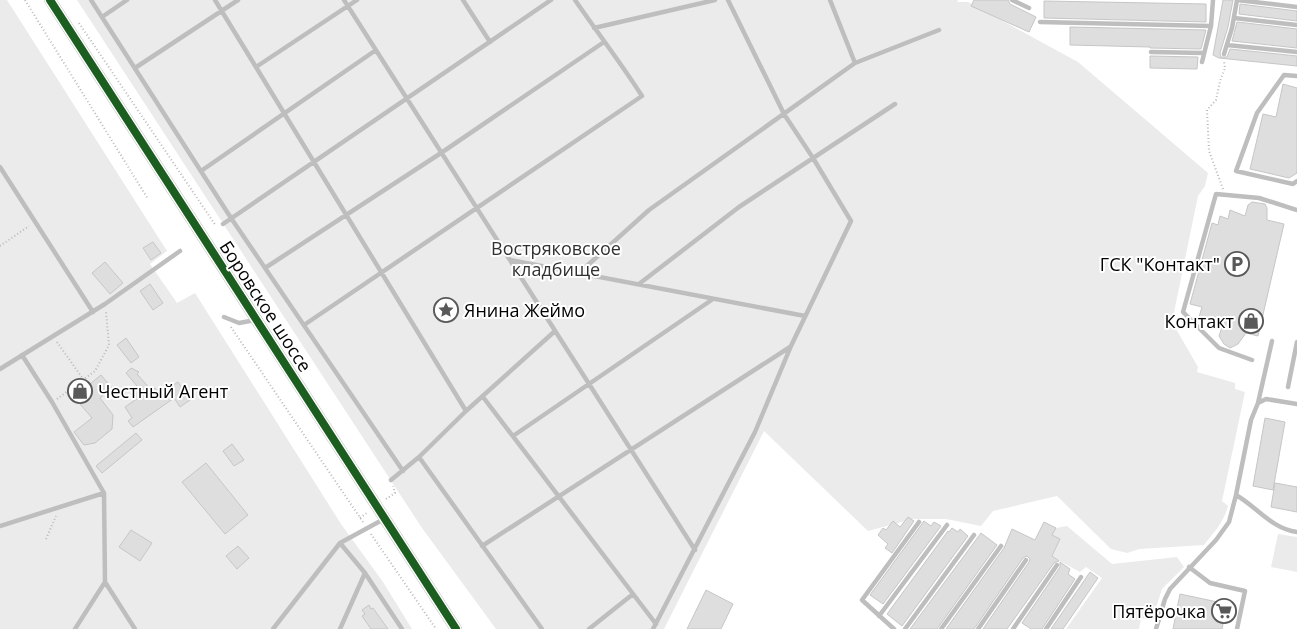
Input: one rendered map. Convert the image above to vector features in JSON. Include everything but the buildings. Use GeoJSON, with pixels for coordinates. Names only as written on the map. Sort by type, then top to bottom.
{"type":"FeatureCollection","features":[{"type":"Feature","properties":{"kind":"street","name":"Боровское шоссе"},"geometry":{"type":"LineString","coordinates":[[50,0],[456,629]]}},
{"type":"Feature","properties":{"kind":"lane"},"geometry":{"type":"LineString","coordinates":[[91,0],[231,218],[403,470]]}},
{"type":"Feature","properties":{"kind":"lane"},"geometry":{"type":"LineString","coordinates":[[102,17],[127,0]]}},
{"type":"Feature","properties":{"kind":"lane"},"geometry":{"type":"LineString","coordinates":[[215,0],[466,411]]}},
{"type":"Feature","properties":{"kind":"lane"},"geometry":{"type":"LineString","coordinates":[[135,68],[238,0]]}},
{"type":"Feature","properties":{"kind":"lane"},"geometry":{"type":"LineString","coordinates":[[344,0],[695,550]]}},
{"type":"Feature","properties":{"kind":"lane"},"geometry":{"type":"LineString","coordinates":[[256,67],[357,0]]}},
{"type":"Feature","properties":{"kind":"lane"},"geometry":{"type":"LineString","coordinates":[[463,0],[490,42]]}},
{"type":"Feature","properties":{"kind":"lane"},"geometry":{"type":"LineString","coordinates":[[223,224],[552,0]]}},
{"type":"Feature","properties":{"kind":"lane"},"geometry":{"type":"LineString","coordinates":[[304,325],[642,96],[621,63],[575,0]]}},
{"type":"Feature","properties":{"kind":"lane"},"geometry":{"type":"LineString","coordinates":[[594,28],[715,0]]}},
{"type":"Feature","properties":{"kind":"lane"},"geometry":{"type":"LineString","coordinates":[[483,396],[634,594],[654,626],[755,432],[791,346],[850,222],[813,158],[784,114],[728,0]]}},
{"type":"Feature","properties":{"kind":"lane"},"geometry":{"type":"LineString","coordinates":[[830,0],[855,63]]}},
{"type":"Feature","properties":{"kind":"lane"},"geometry":{"type":"LineString","coordinates":[[1012,0],[1029,8]]}},
{"type":"Feature","properties":{"kind":"lane"},"geometry":{"type":"LineString","coordinates":[[1202,62],[1211,26],[1213,0]]}},
{"type":"Feature","properties":{"kind":"lane"},"geometry":{"type":"LineString","coordinates":[[1224,54],[1234,18],[1236,0],[1297,6]]}},
{"type":"Feature","properties":{"kind":"lane"},"geometry":{"type":"LineString","coordinates":[[1234,18],[1297,25]]}},
{"type":"Feature","properties":{"kind":"lane"},"geometry":{"type":"LineString","coordinates":[[1040,22],[1211,26]]}},
{"type":"Feature","properties":{"kind":"lane"},"geometry":{"type":"LineString","coordinates":[[580,273],[649,210],[855,63],[939,30]]}},
{"type":"Feature","properties":{"kind":"lane"},"geometry":{"type":"LineString","coordinates":[[265,268],[442,153],[604,42]]}},
{"type":"Feature","properties":{"kind":"lane"},"geometry":{"type":"LineString","coordinates":[[1227,45],[1297,52]]}},
{"type":"Feature","properties":{"kind":"lane"},"geometry":{"type":"LineString","coordinates":[[201,171],[376,50]]}},
{"type":"Feature","properties":{"kind":"lane"},"geometry":{"type":"LineString","coordinates":[[1151,52],[1204,53]]}},
{"type":"Feature","properties":{"kind":"lane"},"geometry":{"type":"LineString","coordinates":[[1297,76],[1284,75],[1257,113],[1236,172],[1293,184],[1297,181]]}},
{"type":"Feature","properties":{"kind":"lane"},"geometry":{"type":"LineString","coordinates":[[639,284],[739,207],[895,104]]}},
{"type":"Feature","properties":{"kind":"lane"},"geometry":{"type":"LineString","coordinates":[[0,167],[93,312]]}},
{"type":"Feature","properties":{"kind":"lane"},"geometry":{"type":"LineString","coordinates":[[1252,360],[1219,348],[1183,312],[1216,194],[1259,198],[1297,210]]}},
{"type":"Feature","properties":{"kind":"lane"},"geometry":{"type":"LineString","coordinates":[[0,368],[93,312],[180,251]]}},
{"type":"Feature","properties":{"kind":"lane"},"geometry":{"type":"LineString","coordinates":[[510,260],[806,316]]}},
{"type":"Feature","properties":{"kind":"lane"},"geometry":{"type":"LineString","coordinates":[[513,436],[713,298]]}},
{"type":"Feature","properties":{"kind":"lane"},"geometry":{"type":"LineString","coordinates":[[224,317],[239,323],[257,320]]}},
{"type":"Feature","properties":{"kind":"lane"},"geometry":{"type":"LineString","coordinates":[[391,480],[419,457],[466,411],[555,332]]}},
{"type":"Feature","properties":{"kind":"lane"},"geometry":{"type":"LineString","coordinates":[[1156,629],[1170,589],[1223,532],[1229,522],[1251,420],[1258,404],[1272,341]]}},
{"type":"Feature","properties":{"kind":"lane"},"geometry":{"type":"LineString","coordinates":[[1288,388],[1297,342]]}},
{"type":"Feature","properties":{"kind":"lane"},"geometry":{"type":"LineString","coordinates":[[482,546],[791,346]]}},
{"type":"Feature","properties":{"kind":"lane"},"geometry":{"type":"LineString","coordinates":[[22,355],[52,402],[104,493],[105,582],[135,629]]}},
{"type":"Feature","properties":{"kind":"lane"},"geometry":{"type":"LineString","coordinates":[[1258,404],[1266,400],[1297,404]]}},
{"type":"Feature","properties":{"kind":"lane"},"geometry":{"type":"LineString","coordinates":[[419,457],[542,629]]}},
{"type":"Feature","properties":{"kind":"lane"},"geometry":{"type":"LineString","coordinates":[[0,526],[104,493]]}},
{"type":"Feature","properties":{"kind":"lane"},"geometry":{"type":"LineString","coordinates":[[1236,495],[1249,502],[1280,528],[1297,532]]}},
{"type":"Feature","properties":{"kind":"lane"},"geometry":{"type":"LineString","coordinates":[[273,629],[340,543],[385,518]]}},
{"type":"Feature","properties":{"kind":"lane"},"geometry":{"type":"LineString","coordinates":[[894,629],[862,600],[919,522]]}},
{"type":"Feature","properties":{"kind":"lane"},"geometry":{"type":"LineString","coordinates":[[879,616],[947,525]]}},
{"type":"Feature","properties":{"kind":"lane"},"geometry":{"type":"LineString","coordinates":[[905,629],[974,535]]}},
{"type":"Feature","properties":{"kind":"lane"},"geometry":{"type":"LineString","coordinates":[[340,543],[365,573],[402,629]]}},
{"type":"Feature","properties":{"kind":"lane"},"geometry":{"type":"LineString","coordinates":[[942,629],[1001,546]]}},
{"type":"Feature","properties":{"kind":"lane"},"geometry":{"type":"LineString","coordinates":[[978,629],[1026,560]]}},
{"type":"Feature","properties":{"kind":"lane"},"geometry":{"type":"LineString","coordinates":[[1015,628],[1057,566]]}},
{"type":"Feature","properties":{"kind":"lane"},"geometry":{"type":"LineString","coordinates":[[1189,568],[1210,583],[1245,590],[1237,629]]}},
{"type":"Feature","properties":{"kind":"lane"},"geometry":{"type":"LineString","coordinates":[[340,629],[365,573]]}},
{"type":"Feature","properties":{"kind":"lane"},"geometry":{"type":"LineString","coordinates":[[1046,629],[1081,578]]}},
{"type":"Feature","properties":{"kind":"lane"},"geometry":{"type":"LineString","coordinates":[[75,629],[105,582]]}},
{"type":"Feature","properties":{"kind":"lane"},"geometry":{"type":"LineString","coordinates":[[588,629],[634,594]]}},
{"type":"Feature","properties":{"kind":"path"},"geometry":{"type":"LineString","coordinates":[[25,0],[148,199]]}},
{"type":"Feature","properties":{"kind":"path"},"geometry":{"type":"LineString","coordinates":[[75,16],[217,228]]}},
{"type":"Feature","properties":{"kind":"path"},"geometry":{"type":"LineString","coordinates":[[1224,54],[1225,68],[1220,80],[1216,100],[1206,110],[1209,151],[1224,194]]}},
{"type":"Feature","properties":{"kind":"path"},"geometry":{"type":"LineString","coordinates":[[0,246],[35,222]]}},
{"type":"Feature","properties":{"kind":"path"},"geometry":{"type":"LineString","coordinates":[[52,402],[95,371],[109,345],[105,304]]}},
{"type":"Feature","properties":{"kind":"path"},"geometry":{"type":"LineString","coordinates":[[224,317],[436,629]]}},
{"type":"Feature","properties":{"kind":"path"},"geometry":{"type":"LineString","coordinates":[[53,336],[83,378]]}},
{"type":"Feature","properties":{"kind":"path"},"geometry":{"type":"LineString","coordinates":[[46,539],[60,507]]}},
{"type":"Feature","properties":{"kind":"green space"},"geometry":{"type":"Polygon","coordinates":[[[0,0],[7,0],[167,251],[150,264],[177,303],[195,293],[341,524],[383,582],[412,629],[0,629],[0,0]]]}},
{"type":"Feature","properties":{"kind":"green space","name":"Востряковское кладбище"},"geometry":{"type":"Polygon","coordinates":[[[77,0],[958,0],[957,2],[968,2],[1078,62],[1208,173],[1205,186],[1198,196],[1172,322],[1198,367],[1197,372],[1235,383],[1235,389],[1245,392],[1222,501],[1228,506],[1224,517],[1204,545],[1139,549],[1127,553],[1111,549],[1057,496],[993,511],[981,526],[946,519],[913,519],[868,531],[764,431],[664,629],[496,629],[422,528],[77,0]]]}},
{"type":"Feature","properties":{"kind":"green space"},"geometry":{"type":"Polygon","coordinates":[[[1067,526],[1112,564],[1177,557],[1184,567],[1162,589],[1152,620],[1141,618],[1139,629],[1066,629],[1102,578],[1086,567],[1080,572],[1052,557],[1060,540],[1052,535],[1056,528],[1067,526]]]}},
{"type":"Feature","properties":{"kind":"green space"},"geometry":{"type":"Polygon","coordinates":[[[1278,534],[1297,537],[1297,572],[1271,567],[1278,534]]]}},
{"type":"Feature","properties":{"kind":"cycle path"},"geometry":{"type":"LineString","coordinates":[[50,0],[456,629]]}},
{"type":"Feature","properties":{"kind":"place","name":"ГСК \"Контакт\""},"geometry":{"type":"Point","coordinates":[1237,264]}},
{"type":"Feature","properties":{"kind":"place","name":"Янина Жеймо"},"geometry":{"type":"Point","coordinates":[446,310]}},
{"type":"Feature","properties":{"kind":"place","name":"Контакт"},"geometry":{"type":"Point","coordinates":[1251,321]}},
{"type":"Feature","properties":{"kind":"place","name":"Честный Агент"},"geometry":{"type":"Point","coordinates":[80,391]}},
{"type":"Feature","properties":{"kind":"place","name":"Пятёрочка"},"geometry":{"type":"Point","coordinates":[1224,611]}}]}
